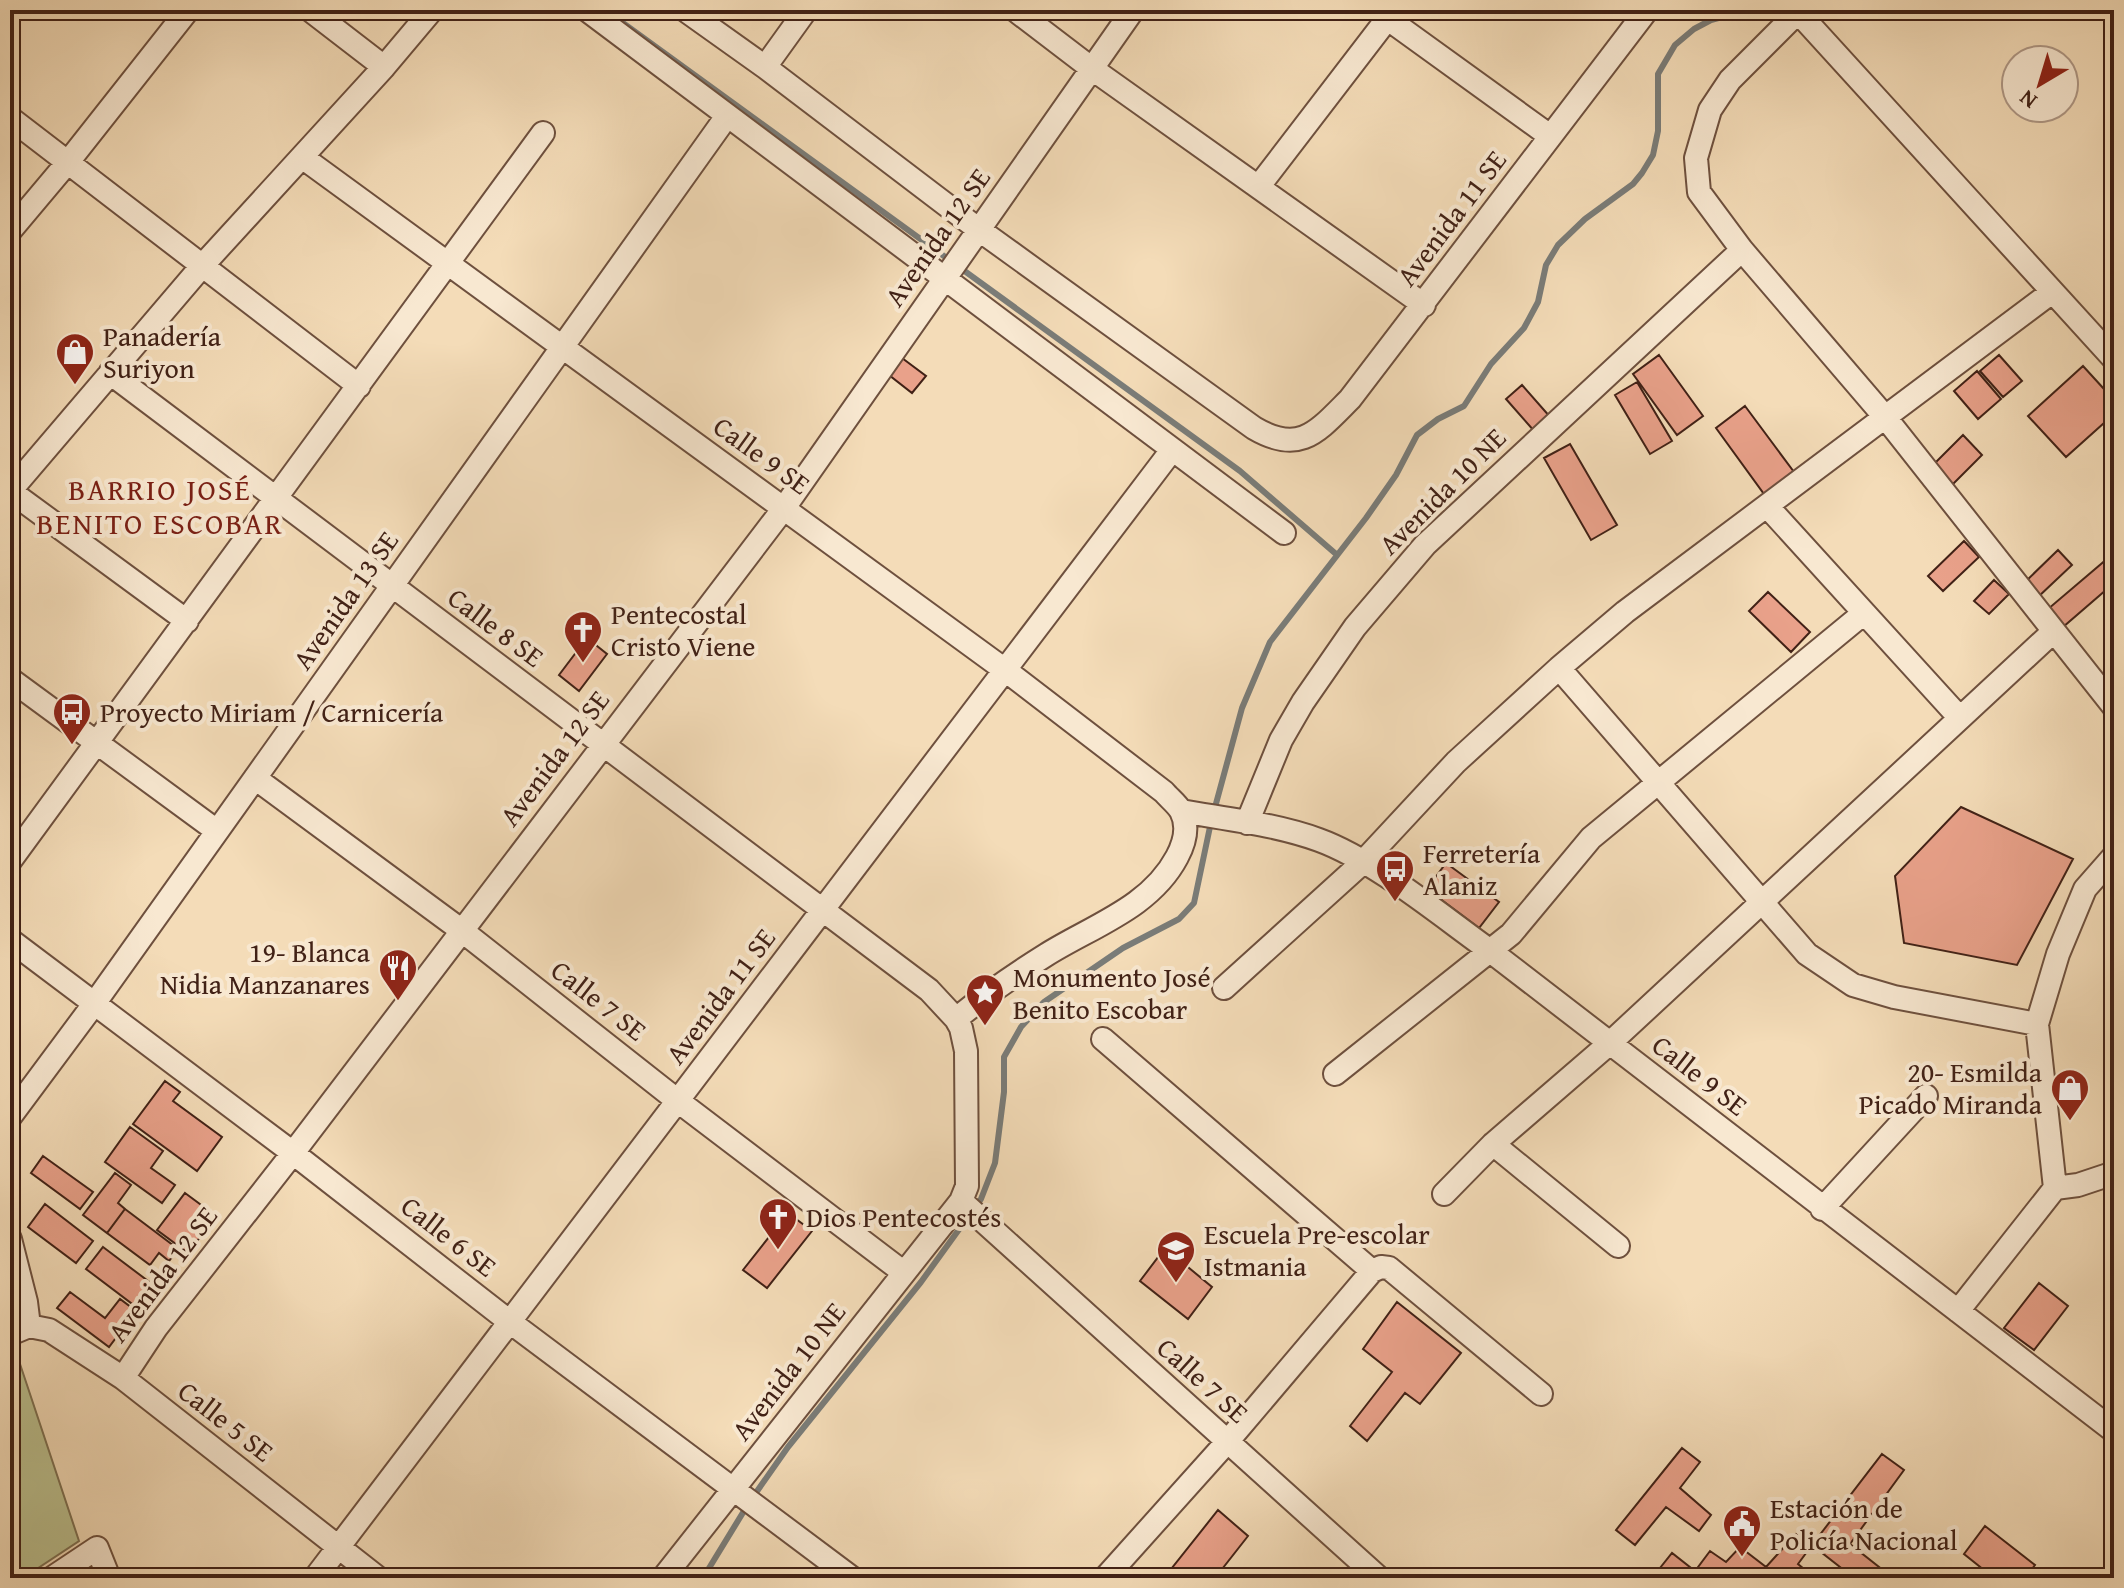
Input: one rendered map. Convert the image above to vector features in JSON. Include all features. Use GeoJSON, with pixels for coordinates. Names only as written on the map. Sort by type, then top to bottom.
{"type":"FeatureCollection","features":[{"type":"Feature","properties":{"kind":"street"},"geometry":{"type":"LineString","coordinates":[[10,231],[188,10]]}},
{"type":"Feature","properties":{"kind":"street"},"geometry":{"type":"LineString","coordinates":[[310,10],[384,67]]}},
{"type":"Feature","properties":{"kind":"street"},"geometry":{"type":"LineString","coordinates":[[187,621],[10,491],[202,266],[432,10]]}},
{"type":"Feature","properties":{"kind":"street"},"geometry":{"type":"LineString","coordinates":[[587,10],[947,275],[1284,533]]}},
{"type":"Feature","properties":{"kind":"street"},"geometry":{"type":"LineString","coordinates":[[685,10],[978,229]]}},
{"type":"Feature","properties":{"kind":"street"},"geometry":{"type":"LineString","coordinates":[[765,67],[806,10]]}},
{"type":"Feature","properties":{"kind":"street"},"geometry":{"type":"LineString","coordinates":[[1015,10],[1091,68],[1424,305]]}},
{"type":"Feature","properties":{"kind":"street","name":"Avenida 12 SE"},"geometry":{"type":"LineString","coordinates":[[123,1378],[156,1328],[784,508],[1133,10]]}},
{"type":"Feature","properties":{"kind":"street","name":"Avenida 11 SE"},"geometry":{"type":"LineString","coordinates":[[978,229],[1254,428],[1286,442],[1300,440],[1319,429],[1350,399],[1647,10]]}},
{"type":"Feature","properties":{"kind":"street"},"geometry":{"type":"LineString","coordinates":[[2114,359],[1797,11],[1730,80],[1710,110],[1696,158],[1699,192],[1742,250],[1885,417],[2114,707]]}},
{"type":"Feature","properties":{"kind":"street"},"geometry":{"type":"LineString","coordinates":[[1259,186],[1386,13],[1550,136]]}},
{"type":"Feature","properties":{"kind":"street","name":"Avenida 13 SE"},"geometry":{"type":"LineString","coordinates":[[10,1117],[94,1004],[727,116]]}},
{"type":"Feature","properties":{"kind":"street"},"geometry":{"type":"LineString","coordinates":[[10,118],[359,386]]}},
{"type":"Feature","properties":{"kind":"street"},"geometry":{"type":"LineString","coordinates":[[10,861],[543,133]]}},
{"type":"Feature","properties":{"kind":"street","name":"Calle 9 SE"},"geometry":{"type":"LineString","coordinates":[[302,157],[1005,670],[1188,812],[1321,841],[1362,863],[1489,950],[2114,1431]]}},
{"type":"Feature","properties":{"kind":"street","name":"Avenida 10 NE"},"geometry":{"type":"LineString","coordinates":[[1247,823],[1281,740],[1303,702],[1355,627],[1425,545],[1742,250]]}},
{"type":"Feature","properties":{"kind":"street"},"geometry":{"type":"LineString","coordinates":[[1224,988],[1362,863],[1456,762],[1625,612],[2052,292]]}},
{"type":"Feature","properties":{"kind":"street","name":"Calle 8 SE"},"geometry":{"type":"LineString","coordinates":[[110,373],[929,990],[956,1019]]}},
{"type":"Feature","properties":{"kind":"street","name":"Avenida 11 SE"},"geometry":{"type":"LineString","coordinates":[[315,1578],[1172,450]]}},
{"type":"Feature","properties":{"kind":"street"},"geometry":{"type":"LineString","coordinates":[[1767,506],[1959,717]]}},
{"type":"Feature","properties":{"kind":"street"},"geometry":{"type":"LineString","coordinates":[[1335,1074],[1511,934],[1591,838],[1864,613]]}},
{"type":"Feature","properties":{"kind":"street"},"geometry":{"type":"LineString","coordinates":[[1444,1194],[1493,1144],[1610,1043],[2054,631]]}},
{"type":"Feature","properties":{"kind":"street"},"geometry":{"type":"LineString","coordinates":[[1559,668],[1807,954],[1853,985],[1894,997],[2037,1024]]}},
{"type":"Feature","properties":{"kind":"street"},"geometry":{"type":"LineString","coordinates":[[10,679],[217,831]]}},
{"type":"Feature","properties":{"kind":"street","name":"Calle 7 SE"},"geometry":{"type":"LineString","coordinates":[[255,778],[461,930],[678,1101],[903,1272]]}},
{"type":"Feature","properties":{"kind":"street"},"geometry":{"type":"LineString","coordinates":[[965,1205],[969,1114],[966,1051],[956,1019],[992,990],[1049,953],[1105,923],[1152,890],[1170,870],[1181,849],[1187,831],[1188,812]]}},
{"type":"Feature","properties":{"kind":"street"},"geometry":{"type":"LineString","coordinates":[[2055,1188],[2037,1024],[2058,954],[2085,889],[2114,856]]}},
{"type":"Feature","properties":{"kind":"street","name":"Calle 6 SE"},"geometry":{"type":"LineString","coordinates":[[10,940],[293,1153],[510,1322],[852,1578]]}},
{"type":"Feature","properties":{"kind":"street"},"geometry":{"type":"LineString","coordinates":[[1103,1039],[1372,1271]]}},
{"type":"Feature","properties":{"kind":"street"},"geometry":{"type":"LineString","coordinates":[[1822,1209],[1926,1096]]}},
{"type":"Feature","properties":{"kind":"street"},"geometry":{"type":"LineString","coordinates":[[1493,1144],[1618,1246]]}},
{"type":"Feature","properties":{"kind":"street"},"geometry":{"type":"LineString","coordinates":[[1958,1311],[2055,1188],[2078,1185],[2114,1173]]}},
{"type":"Feature","properties":{"kind":"street","name":"Avenida 10 NE"},"geometry":{"type":"LineString","coordinates":[[663,1578],[735,1492],[903,1272],[965,1205]]}},
{"type":"Feature","properties":{"kind":"street","name":"Calle 7 SE"},"geometry":{"type":"LineString","coordinates":[[965,1205],[1379,1578]]}},
{"type":"Feature","properties":{"kind":"street"},"geometry":{"type":"LineString","coordinates":[[10,1239],[26,1302],[19,1330]]}},
{"type":"Feature","properties":{"kind":"street"},"geometry":{"type":"LineString","coordinates":[[1108,1577],[1372,1271],[1381,1267],[1389,1268],[1541,1394]]}},
{"type":"Feature","properties":{"kind":"street","name":"Calle 5 SE"},"geometry":{"type":"LineString","coordinates":[[19,1330],[49,1330],[123,1378],[378,1578]]}},
{"type":"Feature","properties":{"kind":"street"},"geometry":{"type":"LineString","coordinates":[[52,1578],[97,1548],[109,1578]]}},
{"type":"Feature","properties":{"kind":"green space"},"geometry":{"type":"Polygon","coordinates":[[[15,1349],[79,1541],[23,1578],[10,1578],[10,1351],[15,1349]]]}},
{"type":"Feature","properties":{"kind":"building"},"geometry":{"type":"Polygon","coordinates":[[[1659,355],[1703,416],[1677,435],[1633,374],[1659,355]]]}},
{"type":"Feature","properties":{"kind":"building"},"geometry":{"type":"Polygon","coordinates":[[[1999,355],[2022,381],[2003,397],[1980,371],[1999,355]]]}},
{"type":"Feature","properties":{"kind":"building"},"geometry":{"type":"Polygon","coordinates":[[[902,358],[926,376],[912,393],[889,375],[902,358]]]}},
{"type":"Feature","properties":{"kind":"building"},"geometry":{"type":"Polygon","coordinates":[[[2083,366],[2114,400],[2114,414],[2066,457],[2028,416],[2083,366]]]}},
{"type":"Feature","properties":{"kind":"building"},"geometry":{"type":"Polygon","coordinates":[[[1977,371],[2001,399],[1978,419],[1954,391],[1977,371]]]}},
{"type":"Feature","properties":{"kind":"building"},"geometry":{"type":"Polygon","coordinates":[[[1637,382],[1672,441],[1650,454],[1615,395],[1637,382]]]}},
{"type":"Feature","properties":{"kind":"building"},"geometry":{"type":"Polygon","coordinates":[[[1522,385],[1551,418],[1535,432],[1506,399],[1522,385]]]}},
{"type":"Feature","properties":{"kind":"building"},"geometry":{"type":"Polygon","coordinates":[[[1745,406],[1794,472],[1764,494],[1716,428],[1745,406]]]}},
{"type":"Feature","properties":{"kind":"building"},"geometry":{"type":"Polygon","coordinates":[[[1963,435],[1982,455],[1948,489],[1929,469],[1963,435]]]}},
{"type":"Feature","properties":{"kind":"building"},"geometry":{"type":"Polygon","coordinates":[[[1570,444],[1617,525],[1591,540],[1544,458],[1570,444]]]}},
{"type":"Feature","properties":{"kind":"building"},"geometry":{"type":"Polygon","coordinates":[[[1964,541],[1979,557],[1943,591],[1928,576],[1964,541]]]}},
{"type":"Feature","properties":{"kind":"building"},"geometry":{"type":"Polygon","coordinates":[[[2058,550],[2072,565],[2038,597],[2024,583],[2058,550]]]}},
{"type":"Feature","properties":{"kind":"building"},"geometry":{"type":"Polygon","coordinates":[[[2114,553],[2114,583],[2063,627],[2048,609],[2114,553]]]}},
{"type":"Feature","properties":{"kind":"building"},"geometry":{"type":"Polygon","coordinates":[[[1994,580],[2009,594],[1989,614],[1974,601],[1994,580]]]}},
{"type":"Feature","properties":{"kind":"building"},"geometry":{"type":"Polygon","coordinates":[[[1768,592],[1810,632],[1791,652],[1749,611],[1768,592]]]}},
{"type":"Feature","properties":{"kind":"building","name":"Pentecostal Cristo Viene"},"geometry":{"type":"Polygon","coordinates":[[[587,638],[607,654],[579,691],[559,675],[587,638]]]}},
{"type":"Feature","properties":{"kind":"building"},"geometry":{"type":"Polygon","coordinates":[[[1961,807],[2073,859],[2017,965],[1904,943],[1895,876],[1961,807]]]}},
{"type":"Feature","properties":{"kind":"building"},"geometry":{"type":"Polygon","coordinates":[[[1446,863],[1499,902],[1479,928],[1427,889],[1446,863]]]}},
{"type":"Feature","properties":{"kind":"building"},"geometry":{"type":"Polygon","coordinates":[[[165,1081],[180,1092],[173,1101],[222,1137],[197,1171],[133,1124],[165,1081]]]}},
{"type":"Feature","properties":{"kind":"building"},"geometry":{"type":"Polygon","coordinates":[[[130,1127],[163,1151],[151,1168],[175,1185],[162,1203],[105,1162],[130,1127]]]}},
{"type":"Feature","properties":{"kind":"building"},"geometry":{"type":"Polygon","coordinates":[[[43,1156],[93,1192],[80,1209],[31,1173],[43,1156]]]}},
{"type":"Feature","properties":{"kind":"building"},"geometry":{"type":"Polygon","coordinates":[[[115,1173],[131,1185],[118,1203],[125,1209],[107,1233],[83,1215],[115,1173]]]}},
{"type":"Feature","properties":{"kind":"building"},"geometry":{"type":"Polygon","coordinates":[[[185,1193],[216,1216],[188,1253],[157,1230],[185,1193]]]}},
{"type":"Feature","properties":{"kind":"building"},"geometry":{"type":"Polygon","coordinates":[[[45,1204],[93,1241],[76,1263],[28,1227],[45,1204]]]}},
{"type":"Feature","properties":{"kind":"building"},"geometry":{"type":"Polygon","coordinates":[[[125,1209],[178,1249],[169,1261],[159,1253],[150,1265],[107,1233],[125,1209]]]}},
{"type":"Feature","properties":{"kind":"building","name":"Dios Pentecostés"},"geometry":{"type":"Polygon","coordinates":[[[788,1213],[812,1231],[767,1288],[743,1270],[788,1213]]]}},
{"type":"Feature","properties":{"kind":"building"},"geometry":{"type":"Polygon","coordinates":[[[103,1247],[152,1284],[135,1306],[86,1269],[103,1247]]]}},
{"type":"Feature","properties":{"kind":"building","name":"Escuela Pre-escolar Istmania"},"geometry":{"type":"Polygon","coordinates":[[[1165,1248],[1212,1287],[1188,1319],[1140,1281],[1165,1248]]]}},
{"type":"Feature","properties":{"kind":"building"},"geometry":{"type":"Polygon","coordinates":[[[2039,1283],[2068,1306],[2034,1350],[2004,1328],[2039,1283]]]}},
{"type":"Feature","properties":{"kind":"building"},"geometry":{"type":"Polygon","coordinates":[[[70,1292],[105,1318],[120,1299],[136,1311],[109,1347],[57,1308],[70,1292]]]}},
{"type":"Feature","properties":{"kind":"building"},"geometry":{"type":"Polygon","coordinates":[[[1397,1302],[1461,1353],[1420,1404],[1405,1393],[1367,1441],[1350,1426],[1392,1372],[1363,1349],[1397,1302]]]}},
{"type":"Feature","properties":{"kind":"building"},"geometry":{"type":"Polygon","coordinates":[[[1682,1448],[1700,1462],[1680,1488],[1711,1515],[1699,1531],[1666,1507],[1635,1545],[1616,1530],[1682,1448]]]}},
{"type":"Feature","properties":{"kind":"building"},"geometry":{"type":"Polygon","coordinates":[[[1882,1454],[1904,1470],[1850,1544],[1893,1578],[1854,1578],[1812,1545],[1882,1454]]]}},
{"type":"Feature","properties":{"kind":"building"},"geometry":{"type":"Polygon","coordinates":[[[1218,1510],[1248,1536],[1215,1578],[1164,1578],[1218,1510]]]}},
{"type":"Feature","properties":{"kind":"building"},"geometry":{"type":"Polygon","coordinates":[[[1985,1526],[2035,1565],[2025,1578],[1994,1578],[1964,1554],[1985,1526]]]}},
{"type":"Feature","properties":{"kind":"building"},"geometry":{"type":"Polygon","coordinates":[[[1796,1534],[1812,1545],[1798,1564],[1815,1578],[1779,1578],[1766,1567],[1796,1534]]]}},
{"type":"Feature","properties":{"kind":"building","name":"Estación de Policía Nacional"},"geometry":{"type":"Polygon","coordinates":[[[1740,1547],[1766,1567],[1758,1578],[1662,1578],[1656,1573],[1672,1553],[1695,1571],[1710,1551],[1726,1562],[1740,1547]]]}},
{"type":"Feature","properties":{"kind":"waterway"},"geometry":{"type":"LineString","coordinates":[[605,10],[1240,471],[1336,554]]}},
{"type":"Feature","properties":{"kind":"waterway"},"geometry":{"type":"LineString","coordinates":[[1214,811],[1242,708],[1270,642],[1366,518],[1396,475],[1417,435],[1438,419],[1464,406],[1491,364],[1524,328],[1538,302],[1546,265],[1558,245],[1585,219],[1633,184],[1642,173],[1653,155],[1658,131],[1658,74],[1675,45],[1711,20],[1748,10]]}},
{"type":"Feature","properties":{"kind":"waterway"},"geometry":{"type":"LineString","coordinates":[[753,1497],[788,1447],[921,1282],[981,1199],[995,1163],[1004,1092],[1004,1057],[1021,1027],[1044,1002],[1123,948],[1179,919],[1194,903],[1211,822]]}},
{"type":"Feature","properties":{"kind":"waterway"},"geometry":{"type":"LineString","coordinates":[[703,1578],[747,1506]]}},
{"type":"Feature","properties":{"kind":"place","name":"Panadería Suriyon"},"geometry":{"type":"Point","coordinates":[75,386]}},
{"type":"Feature","properties":{"kind":"place","name":"Pentecostal Cristo Viene"},"geometry":{"type":"Point","coordinates":[583,664]}},
{"type":"Feature","properties":{"kind":"place","name":"Proyecto Miriam / Carnicería"},"geometry":{"type":"Point","coordinates":[72,746]}},
{"type":"Feature","properties":{"kind":"place","name":"Ferretería Alaniz"},"geometry":{"type":"Point","coordinates":[1395,903]}},
{"type":"Feature","properties":{"kind":"place","name":"19- Blanca Nidia Manzanares"},"geometry":{"type":"Point","coordinates":[398,1002]}},
{"type":"Feature","properties":{"kind":"place","name":"Monumento José Benito Escobar"},"geometry":{"type":"Point","coordinates":[985,1027]}},
{"type":"Feature","properties":{"kind":"place","name":"20- Esmilda Picado Miranda"},"geometry":{"type":"Point","coordinates":[2070,1122]}},
{"type":"Feature","properties":{"kind":"place","name":"Dios Pentecostés"},"geometry":{"type":"Point","coordinates":[778,1251]}},
{"type":"Feature","properties":{"kind":"place","name":"Escuela Pre-escolar Istmania"},"geometry":{"type":"Point","coordinates":[1176,1284]}},
{"type":"Feature","properties":{"kind":"place","name":"Estación de Policía Nacional"},"geometry":{"type":"Point","coordinates":[1742,1558]}},
{"type":"Feature","properties":{"kind":"district","name":"BARRIO JOSÉ BENITO ESCOBAR"},"geometry":{"type":"Point","coordinates":[160,507]}}]}
